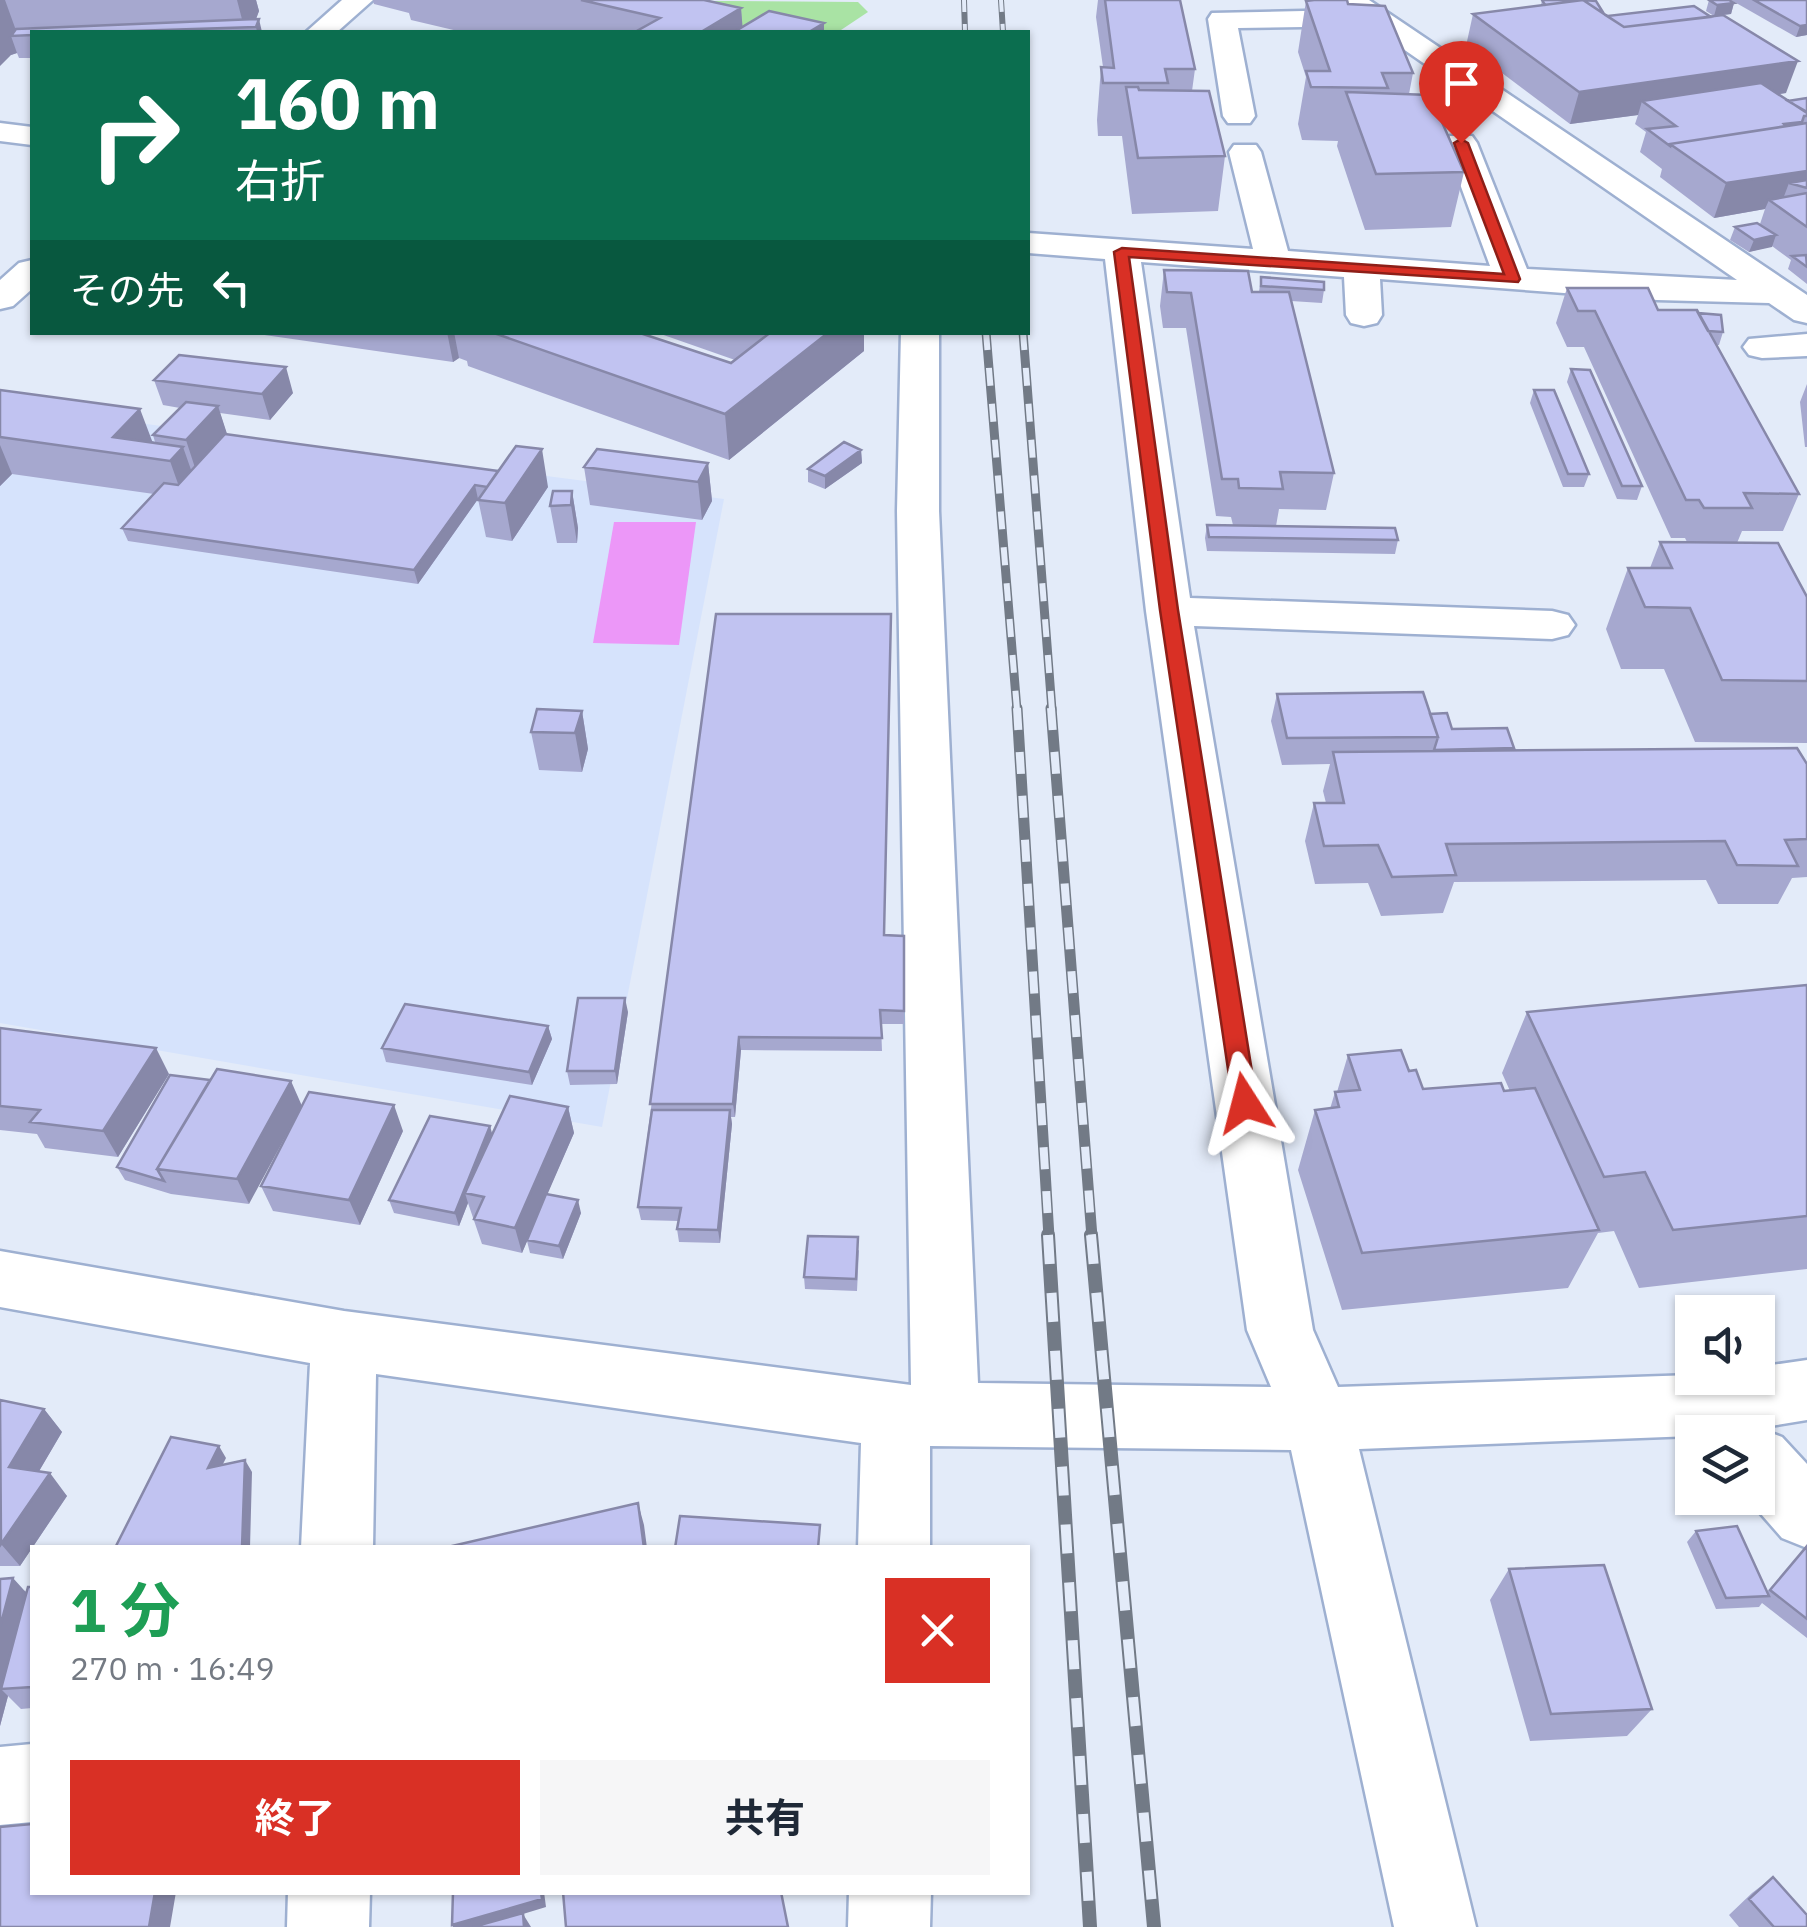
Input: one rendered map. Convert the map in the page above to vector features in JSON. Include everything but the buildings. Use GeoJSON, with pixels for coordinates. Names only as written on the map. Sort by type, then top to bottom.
{"type":"FeatureCollection","features":[{"type":"Feature","properties":{"kind":"street"},"geometry":{"type":"LineString","coordinates":[[322,30],[359,0]]}},
{"type":"Feature","properties":{"kind":"street"},"geometry":{"type":"LineString","coordinates":[[1239,116],[1222,19],[1323,20],[1389,8],[1774,292],[1807,312]]}},
{"type":"Feature","properties":{"kind":"street"},"geometry":{"type":"LineString","coordinates":[[0,132],[30,136]]}},
{"type":"Feature","properties":{"kind":"street"},"geometry":{"type":"LineString","coordinates":[[1461,143],[1513,279]]}},
{"type":"Feature","properties":{"kind":"street"},"geometry":{"type":"LineString","coordinates":[[1245,152],[1274,263]]}},
{"type":"Feature","properties":{"kind":"street"},"geometry":{"type":"LineString","coordinates":[[1030,243],[1657,289],[1774,292]]}},
{"type":"Feature","properties":{"kind":"street"},"geometry":{"type":"LineString","coordinates":[[1122,252],[1169,610],[1280,1330],[1318,1419],[1435,1927]]}},
{"type":"Feature","properties":{"kind":"street"},"geometry":{"type":"LineString","coordinates":[[1360,269],[1364,314]]}},
{"type":"Feature","properties":{"kind":"street"},"geometry":{"type":"LineString","coordinates":[[0,298],[30,273]]}},
{"type":"Feature","properties":{"kind":"street"},"geometry":{"type":"LineString","coordinates":[[895,1545],[921,1415],[920,335]]}},
{"type":"Feature","properties":{"kind":"street"},"geometry":{"type":"LineString","coordinates":[[1762,347],[1807,345]]}},
{"type":"Feature","properties":{"kind":"street"},"geometry":{"type":"LineString","coordinates":[[1169,610],[1552,625]]}},
{"type":"Feature","properties":{"kind":"street"},"geometry":{"type":"LineString","coordinates":[[0,1279],[344,1340],[921,1415],[1675,1419]]}},
{"type":"Feature","properties":{"kind":"street"},"geometry":{"type":"LineString","coordinates":[[337,1545],[344,1340]]}},
{"type":"Feature","properties":{"kind":"street"},"geometry":{"type":"LineString","coordinates":[[1733,1415],[1807,1390]]}},
{"type":"Feature","properties":{"kind":"street"},"geometry":{"type":"LineString","coordinates":[[1775,1479],[1807,1514]]}},
{"type":"Feature","properties":{"kind":"street"},"geometry":{"type":"LineString","coordinates":[[0,1786],[30,1783]]}},
{"type":"Feature","properties":{"kind":"street"},"geometry":{"type":"LineString","coordinates":[[328,1895],[328,1927]]}},
{"type":"Feature","properties":{"kind":"street"},"geometry":{"type":"LineString","coordinates":[[890,1895],[890,1927]]}},
{"type":"Feature","properties":{"kind":"shaded area"},"geometry":{"type":"Polygon","coordinates":[[[0,405],[724,499],[602,1127],[0,1023],[0,405]]]}},
{"type":"Feature","properties":{"kind":"shaded area"},"geometry":{"type":"Polygon","coordinates":[[[614,522],[696,522],[679,645],[593,643],[614,522]]]}},
{"type":"Feature","properties":{"kind":"green space"},"geometry":{"type":"Polygon","coordinates":[[[567,0],[858,2],[868,12],[841,30],[704,30],[567,0]]]}},
{"type":"Feature","properties":{"kind":"railway"},"geometry":{"type":"LineString","coordinates":[[964,0],[965,30]]}},
{"type":"Feature","properties":{"kind":"railway"},"geometry":{"type":"LineString","coordinates":[[1001,0],[1003,30]]}},
{"type":"Feature","properties":{"kind":"railway"},"geometry":{"type":"LineString","coordinates":[[986,335],[1017,710]]}},
{"type":"Feature","properties":{"kind":"railway"},"geometry":{"type":"LineString","coordinates":[[1023,335],[1052,710]]}},
{"type":"Feature","properties":{"kind":"railway"},"geometry":{"type":"LineString","coordinates":[[1017,708],[1049,1237]]}},
{"type":"Feature","properties":{"kind":"railway"},"geometry":{"type":"LineString","coordinates":[[1051,708],[1092,1237]]}},
{"type":"Feature","properties":{"kind":"railway"},"geometry":{"type":"LineString","coordinates":[[1048,1235],[1090,1927]]}},
{"type":"Feature","properties":{"kind":"railway"},"geometry":{"type":"LineString","coordinates":[[1091,1235],[1154,1927]]}},
{"type":"Feature","properties":{"kind":"route"},"geometry":{"type":"LineString","coordinates":[[1245,1103],[1169,610],[1122,252],[1513,279],[1461,143]]}}]}
